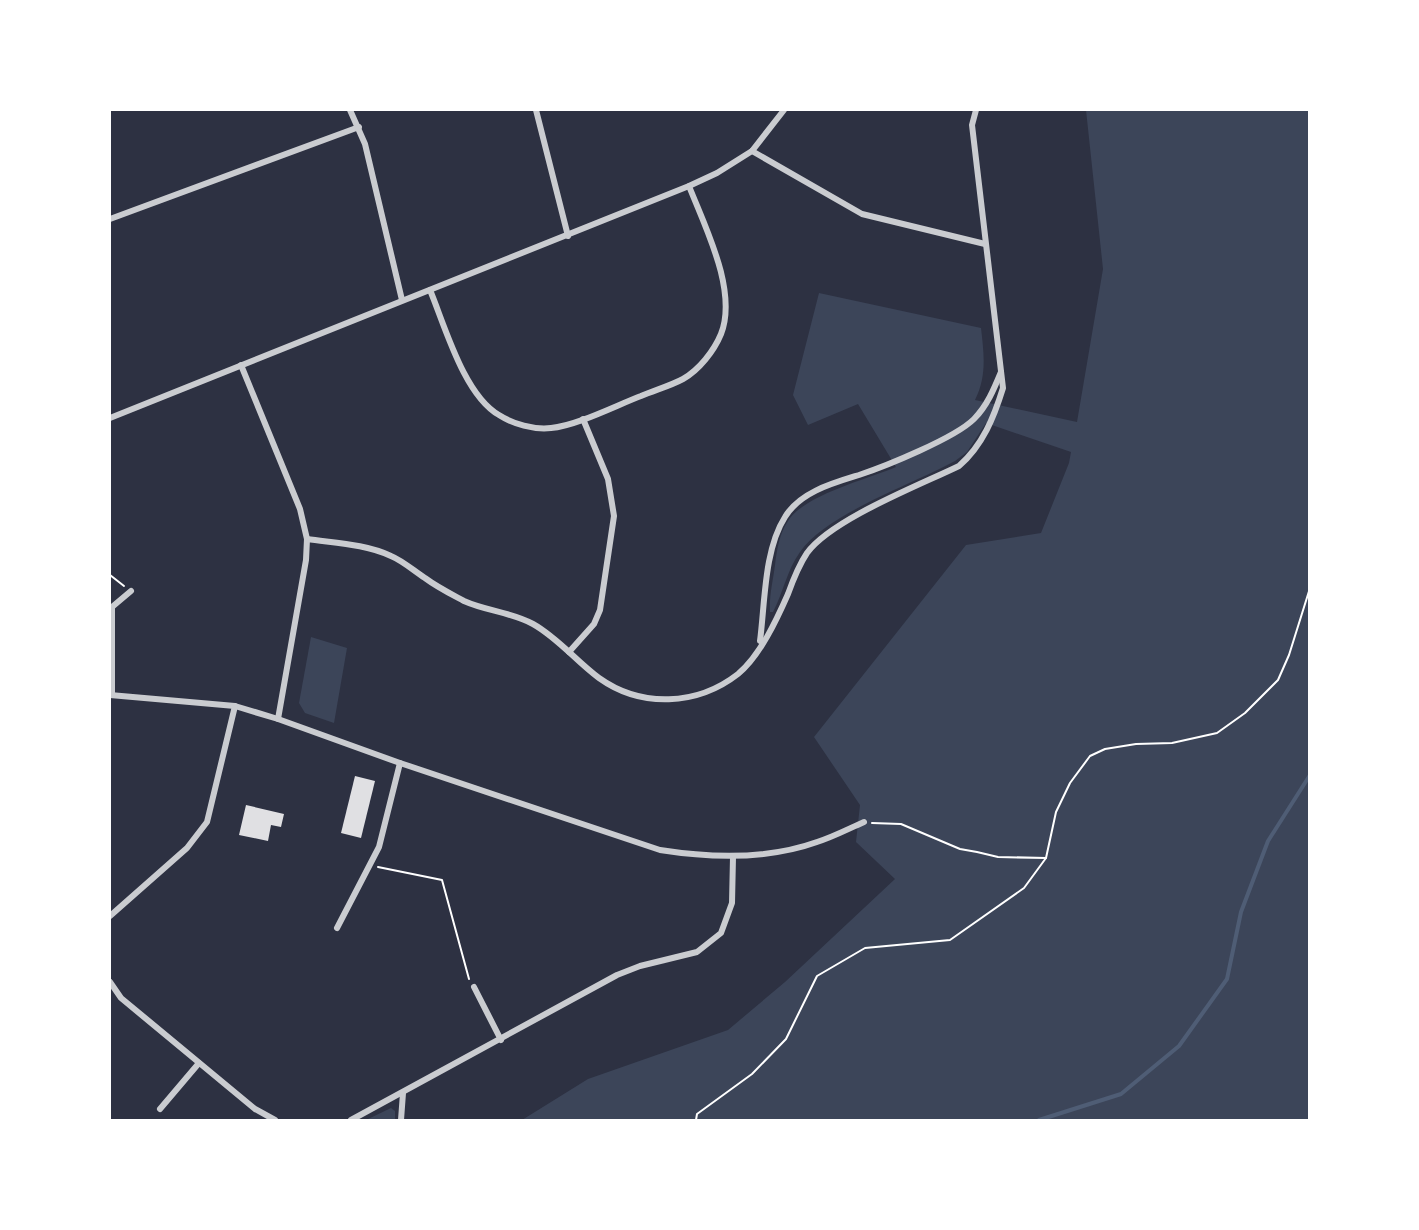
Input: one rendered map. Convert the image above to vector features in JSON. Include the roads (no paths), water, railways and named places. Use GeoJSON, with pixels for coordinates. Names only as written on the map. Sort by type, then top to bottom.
{"type":"FeatureCollection","features":[{"type":"Feature","properties":{"kind":"street"},"geometry":{"type":"LineString","coordinates":[[350,110],[359,127],[402,300]]}},
{"type":"Feature","properties":{"kind":"street"},"geometry":{"type":"LineString","coordinates":[[536,110],[568,236]]}},
{"type":"Feature","properties":{"kind":"street"},"geometry":{"type":"LineString","coordinates":[[110,418],[689,186],[717,173],[752,151],[784,110]]}},
{"type":"Feature","properties":{"kind":"street"},"geometry":{"type":"LineString","coordinates":[[307,539],[370,549],[390,555],[427,580],[466,602],[514,616],[532,624],[614,688],[640,698],[671,700],[700,695],[738,673],[777,619],[807,553],[823,537],[859,514],[959,466],[970,456],[992,422],[1003,388],[972,125],[976,110]]}},
{"type":"Feature","properties":{"kind":"street"},"geometry":{"type":"LineString","coordinates":[[110,219],[359,127]]}},
{"type":"Feature","properties":{"kind":"street"},"geometry":{"type":"LineString","coordinates":[[752,151],[862,214],[985,244]]}},
{"type":"Feature","properties":{"kind":"street"},"geometry":{"type":"LineString","coordinates":[[430,290],[467,382],[486,405],[498,415],[524,426],[551,428],[583,419],[684,378],[705,360],[721,334],[727,303],[722,273],[689,186]]}},
{"type":"Feature","properties":{"kind":"street"},"geometry":{"type":"LineString","coordinates":[[241,365],[300,509],[307,539],[306,560],[279,719]]}},
{"type":"Feature","properties":{"kind":"street"},"geometry":{"type":"LineString","coordinates":[[760,645],[774,538],[786,515],[801,500],[828,485],[872,471],[952,434],[974,419],[992,395],[1001,372]]}},
{"type":"Feature","properties":{"kind":"street"},"geometry":{"type":"LineString","coordinates":[[569,652],[594,624],[600,610],[614,516],[608,479],[583,419]]}},
{"type":"Feature","properties":{"kind":"street"},"geometry":{"type":"LineString","coordinates":[[131,591],[112,607],[111,695],[235,706],[279,719],[400,763],[660,850],[733,857],[781,851],[816,843],[864,822]]}},
{"type":"Feature","properties":{"kind":"street"},"geometry":{"type":"LineString","coordinates":[[110,916],[187,848],[207,822],[235,706]]}},
{"type":"Feature","properties":{"kind":"street"},"geometry":{"type":"LineString","coordinates":[[337,928],[379,847],[400,763]]}},
{"type":"Feature","properties":{"kind":"street"},"geometry":{"type":"LineString","coordinates":[[351,1120],[501,1041],[617,975],[640,966],[697,952],[721,933],[732,903],[733,857]]}},
{"type":"Feature","properties":{"kind":"street"},"geometry":{"type":"LineString","coordinates":[[110,982],[121,998],[255,1109],[275,1120]]}},
{"type":"Feature","properties":{"kind":"street"},"geometry":{"type":"LineString","coordinates":[[474,987],[501,1041]]}},
{"type":"Feature","properties":{"kind":"street"},"geometry":{"type":"LineString","coordinates":[[160,1109],[199,1063]]}},
{"type":"Feature","properties":{"kind":"street"},"geometry":{"type":"LineString","coordinates":[[400,1120],[403,1093]]}},
{"type":"Feature","properties":{"kind":"waterway"},"geometry":{"type":"LineString","coordinates":[[1039,1120],[1121,1094],[1179,1046],[1227,979],[1241,912],[1268,841],[1310,775]]}}]}
